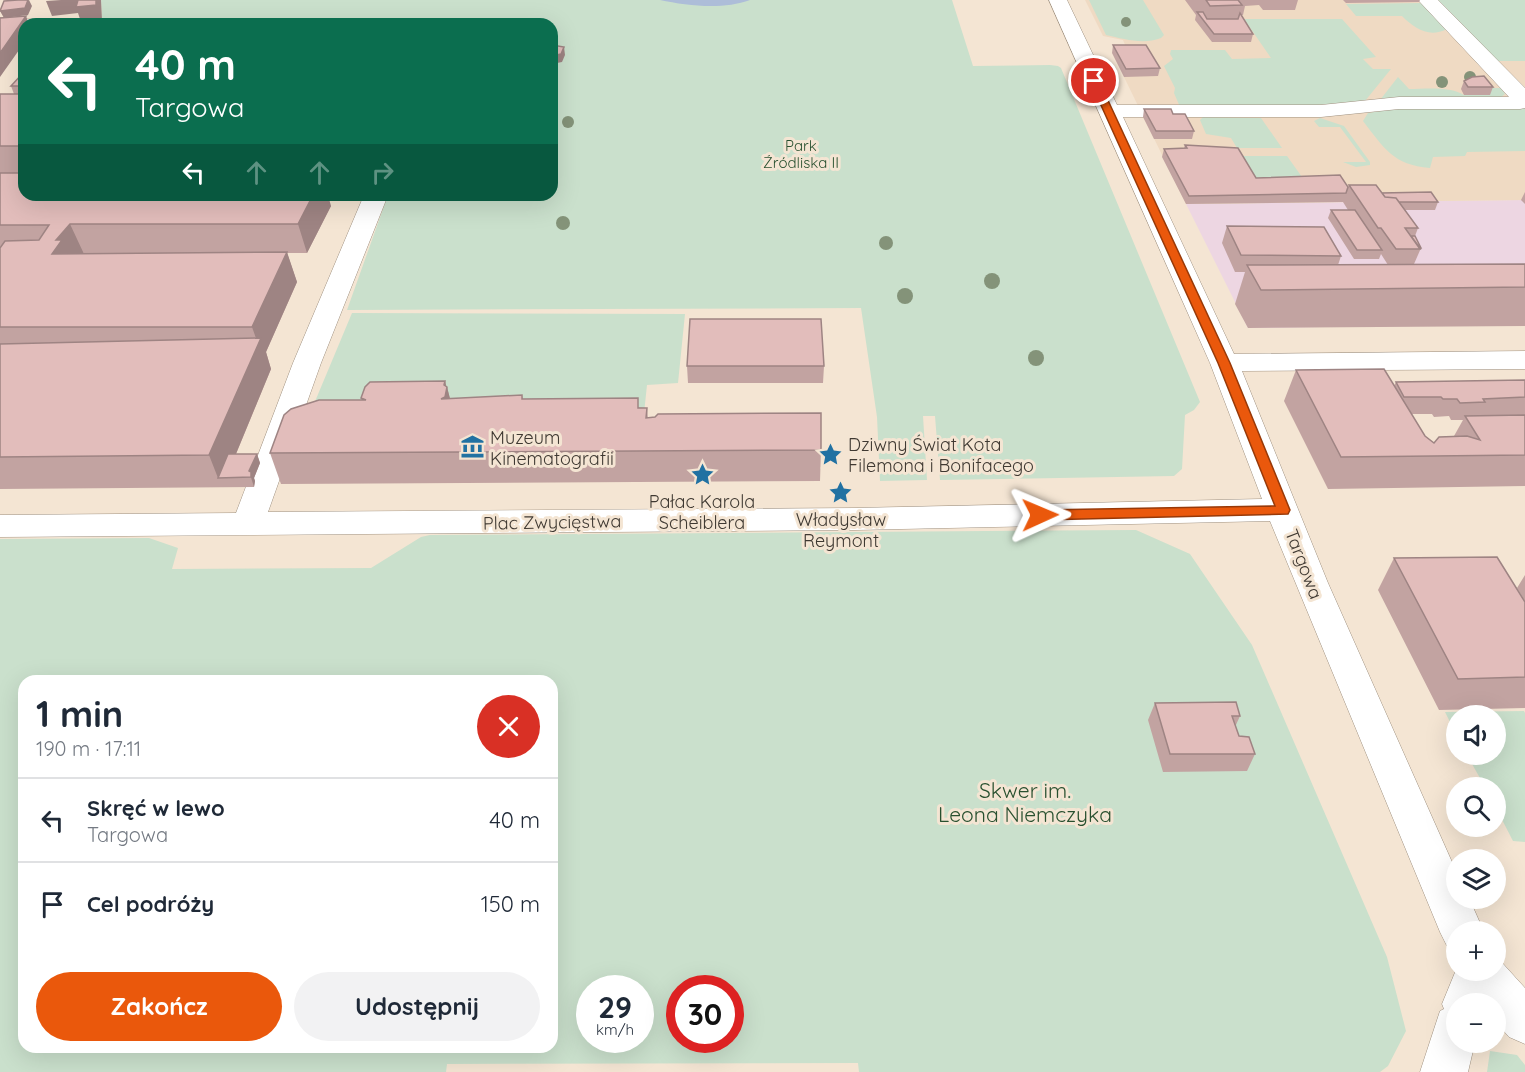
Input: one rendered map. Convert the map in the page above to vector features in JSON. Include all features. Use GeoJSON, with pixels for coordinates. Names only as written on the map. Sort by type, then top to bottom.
{"type":"FeatureCollection","features":[{"type":"Feature","properties":{"kind":"street","name":"Targowa"},"geometry":{"type":"LineString","coordinates":[[1058,0],[1224,363],[1311,583],[1457,921]]}},
{"type":"Feature","properties":{"kind":"street"},"geometry":{"type":"LineString","coordinates":[[1108,111],[1321,111],[1399,103],[1520,103],[1520,95],[1426,0]]}},
{"type":"Feature","properties":{"kind":"street"},"geometry":{"type":"LineString","coordinates":[[0,24],[18,24]]}},
{"type":"Feature","properties":{"kind":"street"},"geometry":{"type":"LineString","coordinates":[[248,524],[307,363],[374,201]]}},
{"type":"Feature","properties":{"kind":"street"},"geometry":{"type":"LineString","coordinates":[[1224,363],[1525,360]]}},
{"type":"Feature","properties":{"kind":"street","name":"Plac Zwycięstwa"},"geometry":{"type":"LineString","coordinates":[[0,526],[855,519],[1283,510]]}},
{"type":"Feature","properties":{"kind":"street"},"geometry":{"type":"LineString","coordinates":[[1470,993],[1479,970],[1499,993]]}},
{"type":"Feature","properties":{"kind":"street"},"geometry":{"type":"LineString","coordinates":[[1506,1001],[1525,1022]]}},
{"type":"Feature","properties":{"kind":"street"},"geometry":{"type":"LineString","coordinates":[[1444,1072],[1451,1053]]}},
{"type":"Feature","properties":{"kind":"shaded area"},"geometry":{"type":"Polygon","coordinates":[[[1085,0],[1525,0],[1525,200],[1186,204],[1124,77],[1128,52],[1123,40],[1103,36],[1085,0]]]}},
{"type":"Feature","properties":{"kind":"shaded area"},"geometry":{"type":"Polygon","coordinates":[[[1525,200],[1525,324],[1248,328],[1186,204],[1525,200]]]}},
{"type":"Feature","properties":{"kind":"green space","name":"Park Źródliska II"},"geometry":{"type":"Polygon","coordinates":[[[101,0],[952,0],[973,66],[1050,65],[1061,68],[1200,402],[1194,410],[1185,415],[1182,469],[1174,476],[940,480],[935,416],[923,416],[927,480],[880,481],[877,417],[861,308],[347,310],[386,201],[558,201],[558,18],[102,18],[101,0]]]}},
{"type":"Feature","properties":{"kind":"green space"},"geometry":{"type":"Polygon","coordinates":[[[1089,0],[1143,0],[1164,35],[1154,40],[1140,41],[1106,35],[1089,0]]]}},
{"type":"Feature","properties":{"kind":"green space"},"geometry":{"type":"Polygon","coordinates":[[[1437,0],[1525,0],[1525,61],[1497,61],[1437,0]]]}},
{"type":"Feature","properties":{"kind":"green space"},"geometry":{"type":"Polygon","coordinates":[[[1420,3],[1428,7],[1447,29],[1434,33],[1423,31],[1402,16],[1356,16],[1346,4],[1420,3]]]}},
{"type":"Feature","properties":{"kind":"green space"},"geometry":{"type":"Polygon","coordinates":[[[1244,19],[1342,19],[1376,57],[1363,59],[1373,69],[1391,69],[1365,101],[1306,106],[1180,107],[1174,93],[1175,88],[1164,66],[1173,59],[1170,54],[1171,50],[1225,50],[1232,59],[1271,58],[1244,19]]]}},
{"type":"Feature","properties":{"kind":"green space"},"geometry":{"type":"Polygon","coordinates":[[[1398,77],[1409,89],[1445,89],[1464,95],[1490,95],[1485,88],[1501,88],[1505,94],[1500,98],[1380,100],[1398,77]]]}},
{"type":"Feature","properties":{"kind":"green space"},"geometry":{"type":"Polygon","coordinates":[[[1525,108],[1525,151],[1467,152],[1465,156],[1433,157],[1430,168],[1398,159],[1384,147],[1363,121],[1368,113],[1392,109],[1525,108]]]}},
{"type":"Feature","properties":{"kind":"green space"},"geometry":{"type":"Polygon","coordinates":[[[1203,117],[1261,118],[1282,148],[1237,148],[1231,138],[1206,134],[1200,120],[1203,117]]]}},
{"type":"Feature","properties":{"kind":"green space"},"geometry":{"type":"Polygon","coordinates":[[[1320,118],[1344,126],[1370,165],[1356,167],[1343,162],[1366,162],[1340,127],[1319,127],[1314,121],[1320,118]]]}},
{"type":"Feature","properties":{"kind":"green space"},"geometry":{"type":"Polygon","coordinates":[[[1238,156],[1287,156],[1307,184],[1256,185],[1238,156]]]}},
{"type":"Feature","properties":{"kind":"green space"},"geometry":{"type":"Polygon","coordinates":[[[352,313],[685,314],[678,383],[647,385],[643,423],[306,423],[352,313]]]}},
{"type":"Feature","properties":{"kind":"green space","name":"Skwer im. Leona Niemczyka"},"geometry":{"type":"Polygon","coordinates":[[[1136,530],[1190,554],[1252,645],[1387,957],[1406,1031],[1388,1066],[1380,1072],[859,1072],[858,1063],[447,1064],[446,1072],[0,1072],[0,539],[149,538],[178,548],[172,569],[371,568],[421,537],[430,535],[1136,530]]]}},
{"type":"Feature","properties":{"kind":"green space"},"geometry":{"type":"Polygon","coordinates":[[[1506,711],[1524,711],[1525,713],[1525,842],[1513,841],[1506,827],[1506,777],[1479,777],[1473,765],[1506,765],[1506,711]]]}},
{"type":"Feature","properties":{"kind":"green space"},"geometry":{"type":"Polygon","coordinates":[[[1490,1053],[1517,1055],[1525,1065],[1525,1072],[1487,1072],[1490,1053]]]}},
{"type":"Feature","properties":{"kind":"water"},"geometry":{"type":"Polygon","coordinates":[[[660,0],[750,0],[728,5],[705,6],[660,0]]]}},
{"type":"Feature","properties":{"kind":"building"},"geometry":{"type":"Polygon","coordinates":[[[28,0],[25,8],[0,11],[4,1],[28,0]]]}},
{"type":"Feature","properties":{"kind":"building"},"geometry":{"type":"Polygon","coordinates":[[[78,0],[96,0],[96,5],[76,7],[78,0]]]}},
{"type":"Feature","properties":{"kind":"building"},"geometry":{"type":"Polygon","coordinates":[[[1206,0],[1238,0],[1242,5],[1210,6],[1206,0]]]}},
{"type":"Feature","properties":{"kind":"building"},"geometry":{"type":"Polygon","coordinates":[[[1197,12],[1203,12],[1207,19],[1238,19],[1240,13],[1253,34],[1214,34],[1197,12]]]}},
{"type":"Feature","properties":{"kind":"building"},"geometry":{"type":"Polygon","coordinates":[[[26,16],[18,18],[18,27],[0,53],[0,18],[26,16]]]}},
{"type":"Feature","properties":{"kind":"building"},"geometry":{"type":"Polygon","coordinates":[[[1113,45],[1146,45],[1160,68],[1126,69],[1113,45]]]}},
{"type":"Feature","properties":{"kind":"building"},"geometry":{"type":"Polygon","coordinates":[[[558,46],[564,47],[561,54],[558,55],[558,46]]]}},
{"type":"Feature","properties":{"kind":"building"},"geometry":{"type":"Polygon","coordinates":[[[1484,76],[1493,87],[1468,87],[1464,81],[1472,77],[1484,76]]]}},
{"type":"Feature","properties":{"kind":"building"},"geometry":{"type":"Polygon","coordinates":[[[18,78],[18,86],[11,86],[18,78]]]}},
{"type":"Feature","properties":{"kind":"building"},"geometry":{"type":"Polygon","coordinates":[[[0,94],[18,94],[18,146],[0,146],[0,94]]]}},
{"type":"Feature","properties":{"kind":"building"},"geometry":{"type":"Polygon","coordinates":[[[1144,109],[1171,109],[1173,114],[1185,114],[1194,131],[1156,131],[1144,109]]]}},
{"type":"Feature","properties":{"kind":"building"},"geometry":{"type":"Polygon","coordinates":[[[1185,145],[1238,148],[1256,178],[1340,175],[1348,187],[1346,193],[1189,196],[1164,149],[1187,148],[1185,145]]]}},
{"type":"Feature","properties":{"kind":"building"},"geometry":{"type":"Polygon","coordinates":[[[0,173],[18,173],[18,201],[310,201],[298,224],[70,224],[56,240],[62,240],[52,254],[287,252],[252,327],[0,327],[0,248],[5,241],[39,240],[49,225],[0,225],[0,173]]]}},
{"type":"Feature","properties":{"kind":"building"},"geometry":{"type":"Polygon","coordinates":[[[1349,185],[1376,185],[1385,197],[1396,198],[1418,228],[1405,228],[1420,249],[1396,249],[1381,228],[1378,228],[1349,185]]]}},
{"type":"Feature","properties":{"kind":"building"},"geometry":{"type":"Polygon","coordinates":[[[1431,192],[1438,202],[1399,202],[1396,198],[1385,197],[1382,193],[1431,192]]]}},
{"type":"Feature","properties":{"kind":"building"},"geometry":{"type":"Polygon","coordinates":[[[1331,210],[1355,210],[1382,250],[1357,250],[1331,210]]]}},
{"type":"Feature","properties":{"kind":"building"},"geometry":{"type":"Polygon","coordinates":[[[1227,226],[1324,227],[1341,256],[1241,255],[1227,226]]]}},
{"type":"Feature","properties":{"kind":"building"},"geometry":{"type":"Polygon","coordinates":[[[1411,236],[1415,236],[1421,248],[1420,248],[1411,236]]]}},
{"type":"Feature","properties":{"kind":"building"},"geometry":{"type":"Polygon","coordinates":[[[1525,264],[1525,287],[1261,290],[1247,265],[1525,264]]]}},
{"type":"Feature","properties":{"kind":"building"},"geometry":{"type":"Polygon","coordinates":[[[690,319],[821,319],[824,366],[687,366],[690,319]]]}},
{"type":"Feature","properties":{"kind":"building"},"geometry":{"type":"Polygon","coordinates":[[[261,338],[209,455],[0,457],[0,344],[261,338]]]}},
{"type":"Feature","properties":{"kind":"building"},"geometry":{"type":"Polygon","coordinates":[[[1384,369],[1425,436],[1434,443],[1439,437],[1467,436],[1480,440],[1465,416],[1525,415],[1525,455],[1341,457],[1296,370],[1384,369]]]}},
{"type":"Feature","properties":{"kind":"building"},"geometry":{"type":"Polygon","coordinates":[[[1525,380],[1525,397],[1483,399],[1485,402],[1460,403],[1457,399],[1441,397],[1404,397],[1396,382],[1525,380]]]}},
{"type":"Feature","properties":{"kind":"building"},"geometry":{"type":"Polygon","coordinates":[[[445,381],[444,385],[447,387],[445,397],[441,399],[522,395],[522,399],[638,398],[638,408],[647,408],[646,418],[655,417],[658,414],[821,413],[821,450],[270,453],[284,415],[291,409],[319,400],[366,400],[361,398],[365,387],[370,382],[445,381]]]}},
{"type":"Feature","properties":{"kind":"building"},"geometry":{"type":"Polygon","coordinates":[[[228,454],[257,454],[249,471],[251,477],[218,478],[228,454]]]}},
{"type":"Feature","properties":{"kind":"building"},"geometry":{"type":"Polygon","coordinates":[[[1497,557],[1525,602],[1525,677],[1458,679],[1394,558],[1497,557]]]}},
{"type":"Feature","properties":{"kind":"building"},"geometry":{"type":"Polygon","coordinates":[[[1236,702],[1240,716],[1232,716],[1239,736],[1249,737],[1255,754],[1170,754],[1155,703],[1236,702]]]}},
{"type":"Feature","properties":{"kind":"place","name":"Muzeum Kinematografii"},"geometry":{"type":"Point","coordinates":[472,447]}},
{"type":"Feature","properties":{"kind":"place","name":"Dziwny Świat Kota Filemona i Bonifacego"},"geometry":{"type":"Point","coordinates":[830,454]}},
{"type":"Feature","properties":{"kind":"place","name":"Pałac Karola Scheiblera"},"geometry":{"type":"Point","coordinates":[702,475]}},
{"type":"Feature","properties":{"kind":"place","name":"Władysław Reymont"},"geometry":{"type":"Point","coordinates":[841,493]}},
{"type":"Feature","properties":{"kind":"route"},"geometry":{"type":"LineString","coordinates":[[1040,515],[1283,510],[1224,363],[1094,81]]}}]}
